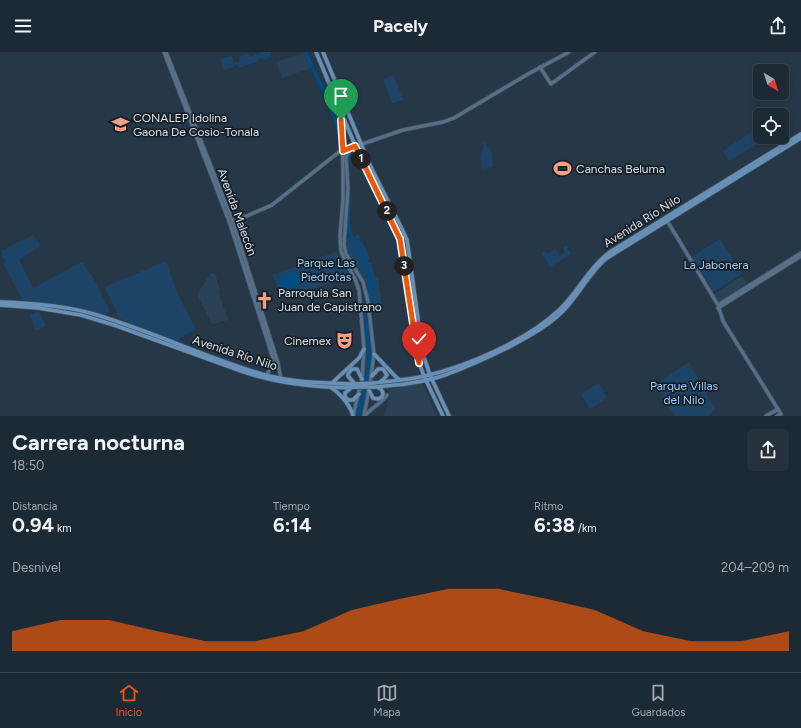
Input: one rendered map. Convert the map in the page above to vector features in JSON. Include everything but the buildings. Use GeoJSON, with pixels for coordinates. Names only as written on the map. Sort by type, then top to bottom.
{"type":"FeatureCollection","features":[{"type":"Feature","properties":{"kind":"main road"},"geometry":{"type":"LineString","coordinates":[[316,52],[338,104],[353,148],[400,239],[418,360],[424,378],[444,416]]}},
{"type":"Feature","properties":{"kind":"main road"},"geometry":{"type":"LineString","coordinates":[[323,52],[361,144],[406,240],[423,354],[430,376],[449,416]]}},
{"type":"Feature","properties":{"kind":"main road","name":"Avenida Río Nilo"},"geometry":{"type":"LineString","coordinates":[[666,219],[801,134]]}},
{"type":"Feature","properties":{"kind":"main road","name":"Avenida Río Nilo"},"geometry":{"type":"LineString","coordinates":[[0,305],[60,309],[90,313],[263,378],[330,385],[375,385],[424,378],[461,365],[496,350],[537,328],[562,308],[604,256],[801,138]]}},
{"type":"Feature","properties":{"kind":"main road","name":"Avenida Río Nilo"},"geometry":{"type":"LineString","coordinates":[[0,302],[38,304],[60,309]]}},
{"type":"Feature","properties":{"kind":"main road"},"geometry":{"type":"LineString","coordinates":[[353,416],[351,410],[330,385],[335,382],[359,358],[364,349]]}},
{"type":"Feature","properties":{"kind":"main road"},"geometry":{"type":"LineString","coordinates":[[374,354],[401,382]]}},
{"type":"Feature","properties":{"kind":"main road"},"geometry":{"type":"LineString","coordinates":[[369,390],[373,398],[380,398],[383,392],[375,385],[382,381],[386,376],[385,371],[378,368],[372,376]]}},
{"type":"Feature","properties":{"kind":"main road","name":"Avenida Río Nilo"},"geometry":{"type":"LineString","coordinates":[[240,369],[281,379]]}},
{"type":"Feature","properties":{"kind":"main road"},"geometry":{"type":"LineString","coordinates":[[359,394],[353,400],[350,401],[346,399],[345,393],[355,385],[348,374],[352,369],[357,369],[362,379]]}},
{"type":"Feature","properties":{"kind":"main road"},"geometry":{"type":"LineString","coordinates":[[415,378],[421,369]]}},
{"type":"Feature","properties":{"kind":"main road","name":"Avenida Río Nilo"},"geometry":{"type":"LineString","coordinates":[[401,382],[415,378],[424,378]]}},
{"type":"Feature","properties":{"kind":"street","name":"Avenida Malecón"},"geometry":{"type":"LineString","coordinates":[[165,52],[232,223],[278,362],[281,379]]}},
{"type":"Feature","properties":{"kind":"street"},"geometry":{"type":"LineString","coordinates":[[232,223],[272,205],[343,150],[353,148],[403,130],[443,122],[454,118],[540,67],[569,52]]}},
{"type":"Feature","properties":{"kind":"street"},"geometry":{"type":"LineString","coordinates":[[540,67],[551,84],[595,52]]}},
{"type":"Feature","properties":{"kind":"street"},"geometry":{"type":"LineString","coordinates":[[338,104],[341,120],[344,182],[340,225],[340,251],[357,284],[361,304],[364,349],[362,379],[353,416]]}},
{"type":"Feature","properties":{"kind":"street"},"geometry":{"type":"LineString","coordinates":[[353,148],[347,154],[348,188],[344,245],[346,254],[363,282],[369,310],[374,354],[372,376],[364,416]]}},
{"type":"Feature","properties":{"kind":"street"},"geometry":{"type":"LineString","coordinates":[[666,219],[718,306],[723,321],[781,414],[777,416]]}},
{"type":"Feature","properties":{"kind":"street","name":"Avenida Malecón"},"geometry":{"type":"LineString","coordinates":[[232,223],[273,358],[267,375]]}},
{"type":"Feature","properties":{"kind":"street"},"geometry":{"type":"LineString","coordinates":[[790,262],[801,253]]}},
{"type":"Feature","properties":{"kind":"street"},"geometry":{"type":"LineString","coordinates":[[718,306],[801,256]]}},
{"type":"Feature","properties":{"kind":"street"},"geometry":{"type":"LineString","coordinates":[[361,304],[365,300],[368,302]]}},
{"type":"Feature","properties":{"kind":"street"},"geometry":{"type":"LineString","coordinates":[[361,312],[366,314],[369,310]]}},
{"type":"Feature","properties":{"kind":"street"},"geometry":{"type":"LineString","coordinates":[[364,416],[372,408],[384,400],[387,395]]}},
{"type":"Feature","properties":{"kind":"street"},"geometry":{"type":"LineString","coordinates":[[766,416],[778,409]]}},
{"type":"Feature","properties":{"kind":"shaded area"},"geometry":{"type":"Polygon","coordinates":[[[304,53],[311,68],[282,78],[276,62],[304,53]]]}},
{"type":"Feature","properties":{"kind":"shaded area"},"geometry":{"type":"Polygon","coordinates":[[[295,272],[302,278],[302,283],[292,288],[281,287],[279,284],[279,279],[283,275],[295,272]]]}},
{"type":"Feature","properties":{"kind":"shaded area"},"geometry":{"type":"Polygon","coordinates":[[[211,273],[215,274],[220,291],[218,291],[228,320],[212,324],[197,294],[211,273]]]}},
{"type":"Feature","properties":{"kind":"shaded area"},"geometry":{"type":"Polygon","coordinates":[[[742,276],[748,286],[719,303],[714,294],[742,276]]]}},
{"type":"Feature","properties":{"kind":"shaded area"},"geometry":{"type":"Polygon","coordinates":[[[422,383],[437,416],[384,416],[387,408],[390,388],[422,383]]]}},
{"type":"Feature","properties":{"kind":"green space"},"geometry":{"type":"Polygon","coordinates":[[[261,52],[272,52],[270,54],[272,57],[264,60],[263,58],[258,59],[259,61],[239,68],[238,65],[224,70],[220,59],[232,56],[234,63],[240,61],[239,57],[248,54],[250,57],[261,52]]]}},
{"type":"Feature","properties":{"kind":"green space"},"geometry":{"type":"Polygon","coordinates":[[[394,75],[403,100],[392,103],[383,79],[394,75]]]}},
{"type":"Feature","properties":{"kind":"green space"},"geometry":{"type":"Polygon","coordinates":[[[753,131],[753,144],[757,144],[729,161],[723,151],[753,131]]]}},
{"type":"Feature","properties":{"kind":"green space"},"geometry":{"type":"Polygon","coordinates":[[[484,141],[492,153],[493,167],[482,169],[481,158],[484,141]]]}},
{"type":"Feature","properties":{"kind":"green space"},"geometry":{"type":"Polygon","coordinates":[[[358,234],[361,238],[359,240],[361,242],[362,241],[370,259],[368,260],[369,263],[371,262],[375,279],[378,278],[382,307],[371,313],[368,296],[347,252],[346,236],[351,239],[358,234]]]}},
{"type":"Feature","properties":{"kind":"green space"},"geometry":{"type":"Polygon","coordinates":[[[34,235],[40,246],[19,260],[33,288],[82,262],[95,281],[110,311],[102,315],[62,305],[23,301],[3,263],[6,262],[2,256],[2,250],[34,235]]]}},
{"type":"Feature","properties":{"kind":"green space","name":"La Jabonera"},"geometry":{"type":"Polygon","coordinates":[[[720,239],[742,274],[713,292],[691,257],[720,239]]]}},
{"type":"Feature","properties":{"kind":"green space"},"geometry":{"type":"Polygon","coordinates":[[[566,246],[571,254],[550,267],[542,253],[545,251],[548,254],[555,249],[560,256],[565,252],[563,248],[566,246]]]}},
{"type":"Feature","properties":{"kind":"green space","name":"Parque Las Piedrotas"},"geometry":{"type":"Polygon","coordinates":[[[336,252],[350,277],[303,292],[300,290],[282,294],[272,275],[336,252]]]}},
{"type":"Feature","properties":{"kind":"green space"},"geometry":{"type":"Polygon","coordinates":[[[166,261],[178,295],[196,329],[182,336],[177,343],[129,324],[119,318],[105,287],[166,261]]]}},
{"type":"Feature","properties":{"kind":"green space"},"geometry":{"type":"Polygon","coordinates":[[[364,299],[373,359],[362,416],[355,416],[363,380],[362,300],[364,299]]]}},
{"type":"Feature","properties":{"kind":"green space"},"geometry":{"type":"Polygon","coordinates":[[[39,311],[46,326],[36,330],[30,315],[39,311]]]}},
{"type":"Feature","properties":{"kind":"green space","name":"Parque Villas del Nilo"},"geometry":{"type":"Polygon","coordinates":[[[689,362],[715,409],[709,416],[675,416],[656,385],[689,362]]]}},
{"type":"Feature","properties":{"kind":"green space"},"geometry":{"type":"Polygon","coordinates":[[[599,383],[607,398],[590,409],[581,394],[599,383]]]}},
{"type":"Feature","properties":{"kind":"waterway"},"geometry":{"type":"LineString","coordinates":[[305,52],[324,92]]}},
{"type":"Feature","properties":{"kind":"waterway"},"geometry":{"type":"LineString","coordinates":[[327,98],[348,156],[348,171]]}},
{"type":"Feature","properties":{"kind":"waterway"},"geometry":{"type":"LineString","coordinates":[[349,195],[349,229],[353,240],[363,257],[369,276],[371,291],[370,311]]}},
{"type":"Feature","properties":{"kind":"waterway"},"geometry":{"type":"LineString","coordinates":[[358,416],[369,369],[367,330],[369,318]]}},
{"type":"Feature","properties":{"kind":"place","name":"CONALEP Idolina Gaona De Cosio-Tonala"},"geometry":{"type":"Point","coordinates":[120,125]}},
{"type":"Feature","properties":{"kind":"place","name":"Canchas Beluma"},"geometry":{"type":"Point","coordinates":[563,169]}},
{"type":"Feature","properties":{"kind":"place","name":"Parroquia San Juan de Capistrano"},"geometry":{"type":"Point","coordinates":[265,300]}},
{"type":"Feature","properties":{"kind":"place","name":"Cinemex"},"geometry":{"type":"Point","coordinates":[344,341]}},
{"type":"Feature","properties":{"kind":"route"},"geometry":{"type":"LineString","coordinates":[[341,120],[343,151],[355,146],[400,239],[419,363]]}}]}
